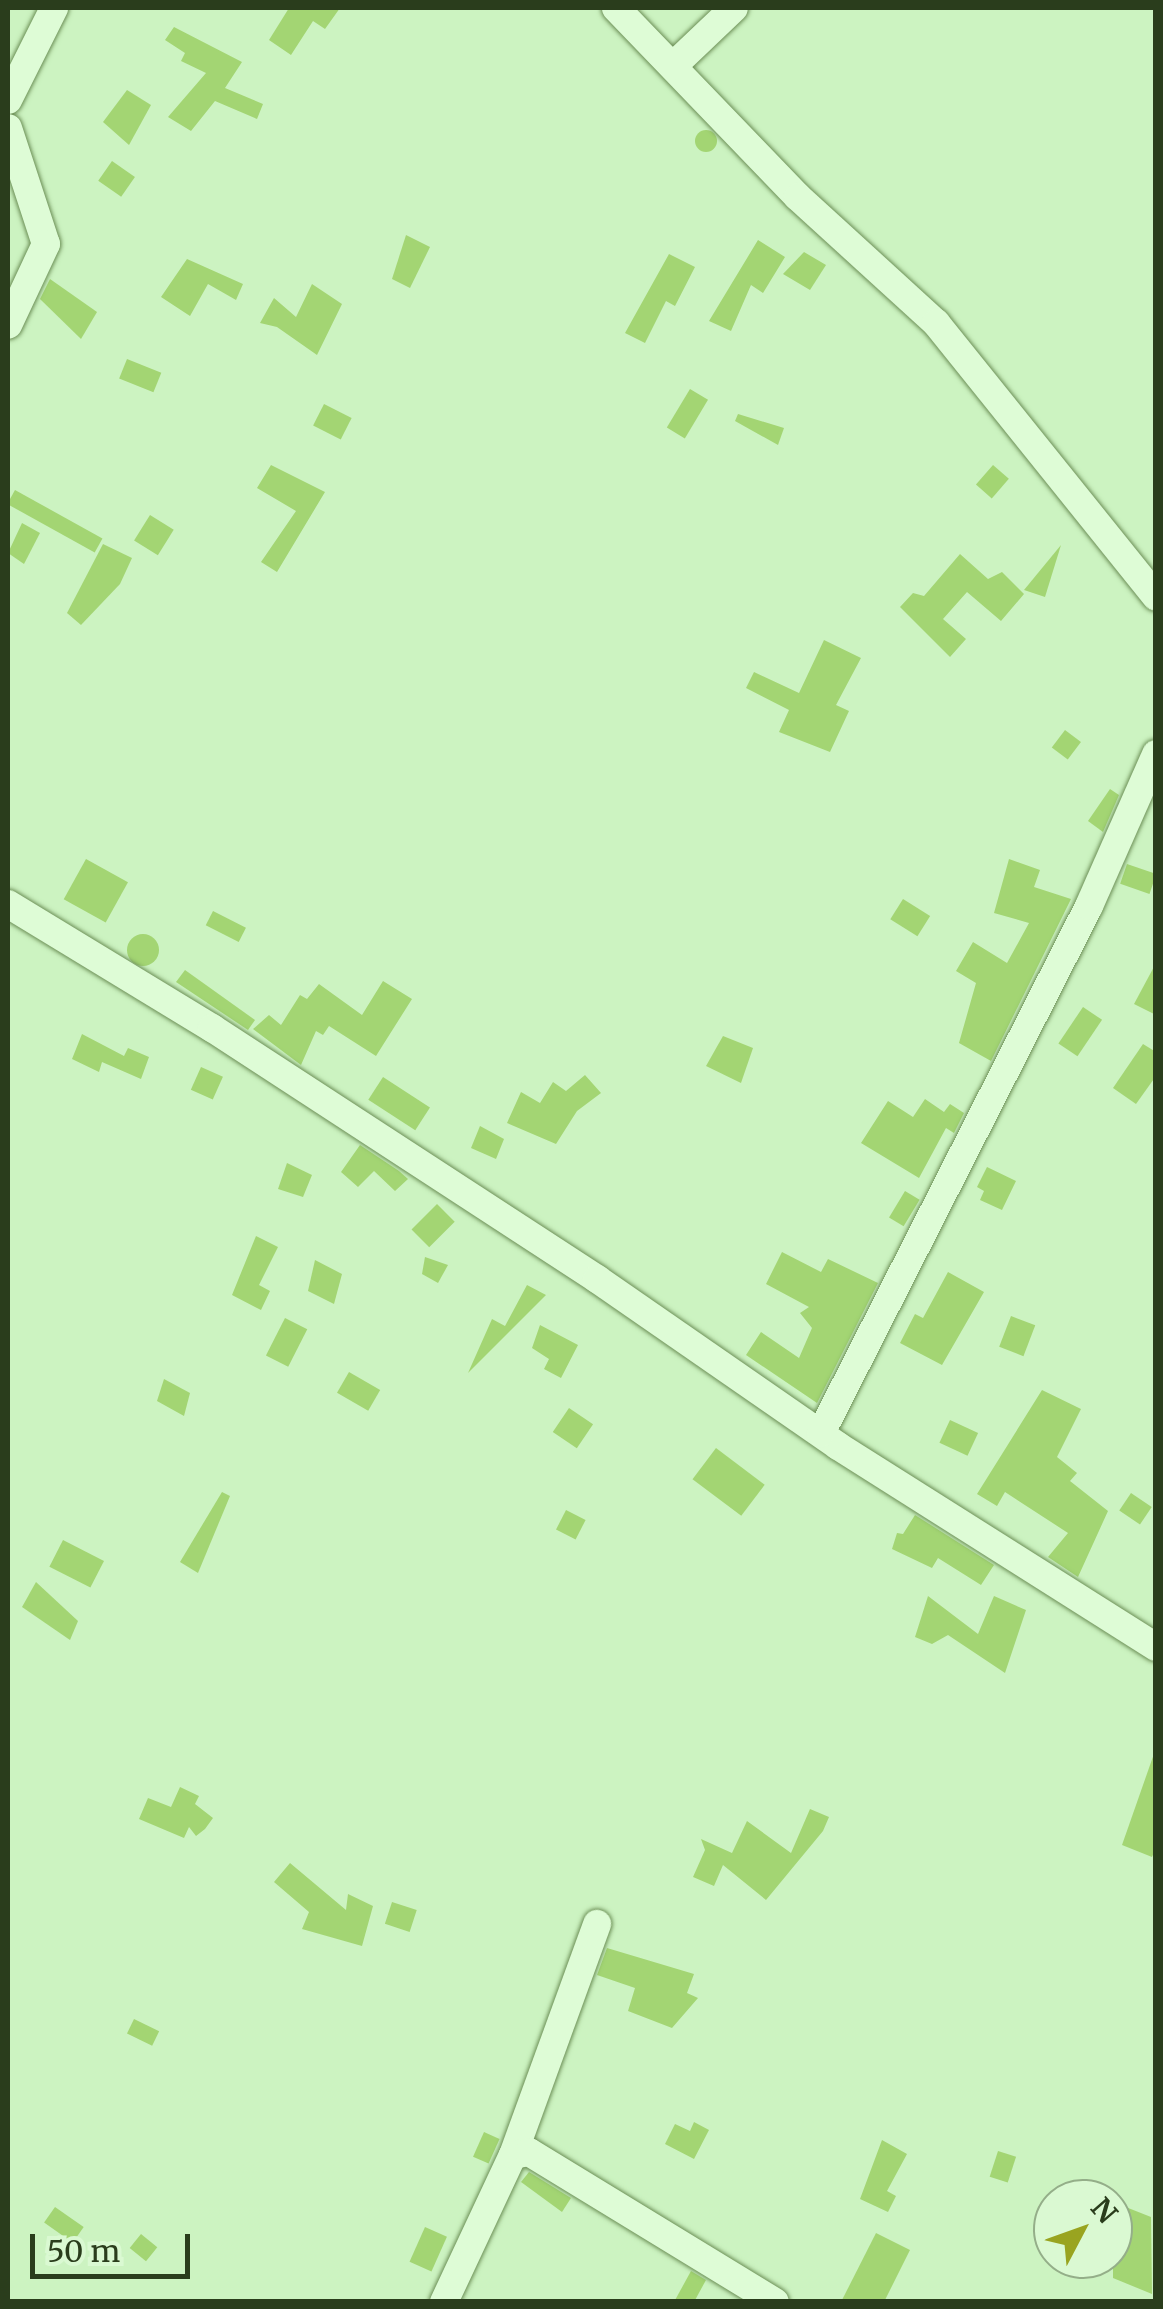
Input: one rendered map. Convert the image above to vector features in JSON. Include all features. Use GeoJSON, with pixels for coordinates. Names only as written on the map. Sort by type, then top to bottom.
{"type":"FeatureCollection","features":[{"type":"Feature","properties":{"kind":"street"},"geometry":{"type":"LineString","coordinates":[[8,100],[54,8]]}},
{"type":"Feature","properties":{"kind":"street"},"geometry":{"type":"LineString","coordinates":[[616,8],[798,197],[936,323],[1156,597]]}},
{"type":"Feature","properties":{"kind":"street"},"geometry":{"type":"LineString","coordinates":[[673,66],[734,8]]}},
{"type":"Feature","properties":{"kind":"street"},"geometry":{"type":"LineString","coordinates":[[8,128],[46,244],[8,325]]}},
{"type":"Feature","properties":{"kind":"street"},"geometry":{"type":"LineString","coordinates":[[821,1433],[1090,906],[1156,754]]}},
{"type":"Feature","properties":{"kind":"street"},"geometry":{"type":"LineString","coordinates":[[8,904],[598,1278],[821,1433],[1156,1646]]}},
{"type":"Feature","properties":{"kind":"street"},"geometry":{"type":"LineString","coordinates":[[444,2302],[514,2155],[597,1924]]}},
{"type":"Feature","properties":{"kind":"street"},"geometry":{"type":"LineString","coordinates":[[514,2155],[542,2158],[774,2302]]}},
{"type":"Feature","properties":{"kind":"building"},"geometry":{"type":"Polygon","coordinates":[[[289,8],[340,8],[325,29],[313,21],[291,55],[269,40],[289,8]]]}},
{"type":"Feature","properties":{"kind":"building"},"geometry":{"type":"Polygon","coordinates":[[[174,27],[242,62],[225,88],[263,104],[257,119],[215,101],[191,131],[168,117],[206,73],[181,61],[185,53],[165,40],[174,27]]]}},
{"type":"Feature","properties":{"kind":"building"},"geometry":{"type":"Polygon","coordinates":[[[127,90],[151,105],[129,145],[103,122],[127,90]]]}},
{"type":"Feature","properties":{"kind":"building"},"geometry":{"type":"Polygon","coordinates":[[[706,130],[714,133],[714,149],[706,152],[698,149],[695,141],[698,133],[706,130]]]}},
{"type":"Feature","properties":{"kind":"building"},"geometry":{"type":"Polygon","coordinates":[[[112,161],[135,177],[121,197],[98,181],[112,161]]]}},
{"type":"Feature","properties":{"kind":"building"},"geometry":{"type":"Polygon","coordinates":[[[406,235],[430,247],[410,288],[392,279],[406,235]]]}},
{"type":"Feature","properties":{"kind":"building"},"geometry":{"type":"Polygon","coordinates":[[[758,240],[785,257],[763,293],[751,285],[731,331],[709,321],[758,240]]]}},
{"type":"Feature","properties":{"kind":"building"},"geometry":{"type":"Polygon","coordinates":[[[804,252],[826,265],[810,290],[783,274],[804,252]]]}},
{"type":"Feature","properties":{"kind":"building"},"geometry":{"type":"Polygon","coordinates":[[[669,254],[695,267],[675,306],[666,301],[645,343],[625,333],[669,254]]]}},
{"type":"Feature","properties":{"kind":"building"},"geometry":{"type":"Polygon","coordinates":[[[187,259],[243,284],[236,300],[208,284],[190,316],[161,297],[187,259]]]}},
{"type":"Feature","properties":{"kind":"building"},"geometry":{"type":"Polygon","coordinates":[[[50,279],[97,312],[81,339],[40,299],[50,279]]]}},
{"type":"Feature","properties":{"kind":"building"},"geometry":{"type":"Polygon","coordinates":[[[312,284],[342,304],[317,355],[277,327],[260,323],[274,298],[296,317],[312,284]]]}},
{"type":"Feature","properties":{"kind":"building"},"geometry":{"type":"Polygon","coordinates":[[[127,359],[161,373],[153,392],[119,378],[127,359]]]}},
{"type":"Feature","properties":{"kind":"building"},"geometry":{"type":"Polygon","coordinates":[[[690,389],[708,400],[685,438],[667,428],[690,389]]]}},
{"type":"Feature","properties":{"kind":"building"},"geometry":{"type":"Polygon","coordinates":[[[324,404],[352,418],[341,439],[313,425],[324,404]]]}},
{"type":"Feature","properties":{"kind":"building"},"geometry":{"type":"Polygon","coordinates":[[[738,414],[784,428],[778,445],[735,421],[738,414]]]}},
{"type":"Feature","properties":{"kind":"building"},"geometry":{"type":"Polygon","coordinates":[[[271,465],[325,492],[277,572],[261,562],[296,511],[257,488],[271,465]]]}},
{"type":"Feature","properties":{"kind":"building"},"geometry":{"type":"Polygon","coordinates":[[[993,465],[1009,479],[992,498],[976,485],[993,465]]]}},
{"type":"Feature","properties":{"kind":"building"},"geometry":{"type":"Polygon","coordinates":[[[15,490],[102,538],[95,552],[8,504],[15,490]]]}},
{"type":"Feature","properties":{"kind":"building"},"geometry":{"type":"Polygon","coordinates":[[[150,515],[174,530],[158,555],[134,540],[150,515]]]}},
{"type":"Feature","properties":{"kind":"building"},"geometry":{"type":"Polygon","coordinates":[[[22,523],[40,533],[24,564],[8,553],[22,523]]]}},
{"type":"Feature","properties":{"kind":"building"},"geometry":{"type":"Polygon","coordinates":[[[103,544],[132,558],[120,584],[81,625],[67,613],[103,544]]]}},
{"type":"Feature","properties":{"kind":"building"},"geometry":{"type":"Polygon","coordinates":[[[1061,545],[1045,597],[1024,590],[1061,545]]]}},
{"type":"Feature","properties":{"kind":"building"},"geometry":{"type":"Polygon","coordinates":[[[960,554],[988,579],[1002,572],[1024,594],[1001,621],[967,592],[943,619],[966,639],[950,657],[900,607],[913,593],[924,596],[960,554]]]}},
{"type":"Feature","properties":{"kind":"building"},"geometry":{"type":"Polygon","coordinates":[[[824,640],[861,658],[836,705],[849,711],[830,752],[779,732],[789,710],[746,688],[754,672],[799,693],[824,640]]]}},
{"type":"Feature","properties":{"kind":"building"},"geometry":{"type":"Polygon","coordinates":[[[1065,730],[1081,742],[1068,760],[1052,748],[1065,730]]]}},
{"type":"Feature","properties":{"kind":"building"},"geometry":{"type":"Polygon","coordinates":[[[1110,789],[1119,795],[1103,832],[1088,821],[1110,789]]]}},
{"type":"Feature","properties":{"kind":"building"},"geometry":{"type":"Polygon","coordinates":[[[86,859],[128,882],[106,923],[64,899],[86,859]]]}},
{"type":"Feature","properties":{"kind":"building"},"geometry":{"type":"Polygon","coordinates":[[[1009,859],[1040,870],[1034,887],[1071,899],[991,1061],[959,1043],[976,983],[956,971],[973,942],[1007,963],[1029,923],[994,913],[1009,859]]]}},
{"type":"Feature","properties":{"kind":"building"},"geometry":{"type":"Polygon","coordinates":[[[1127,864],[1156,874],[1149,894],[1120,884],[1127,864]]]}},
{"type":"Feature","properties":{"kind":"building"},"geometry":{"type":"Polygon","coordinates":[[[903,899],[930,916],[917,936],[890,919],[903,899]]]}},
{"type":"Feature","properties":{"kind":"building"},"geometry":{"type":"Polygon","coordinates":[[[213,911],[246,928],[239,942],[206,925],[213,911]]]}},
{"type":"Feature","properties":{"kind":"building"},"geometry":{"type":"Polygon","coordinates":[[[143,934],[154,939],[159,950],[154,961],[143,966],[132,961],[127,950],[132,939],[143,934]]]}},
{"type":"Feature","properties":{"kind":"building"},"geometry":{"type":"Polygon","coordinates":[[[1156,963],[1156,1015],[1134,1004],[1156,963]]]}},
{"type":"Feature","properties":{"kind":"building"},"geometry":{"type":"Polygon","coordinates":[[[185,970],[255,1020],[248,1030],[176,982],[185,970]]]}},
{"type":"Feature","properties":{"kind":"building"},"geometry":{"type":"Polygon","coordinates":[[[383,981],[412,999],[376,1056],[329,1026],[323,1035],[316,1031],[301,1065],[253,1029],[269,1015],[281,1025],[300,995],[307,999],[319,984],[362,1015],[383,981]]]}},
{"type":"Feature","properties":{"kind":"building"},"geometry":{"type":"Polygon","coordinates":[[[1083,1007],[1102,1020],[1077,1056],[1058,1043],[1083,1007]]]}},
{"type":"Feature","properties":{"kind":"building"},"geometry":{"type":"Polygon","coordinates":[[[82,1034],[124,1056],[128,1048],[149,1057],[141,1079],[102,1062],[99,1072],[72,1059],[82,1034]]]}},
{"type":"Feature","properties":{"kind":"building"},"geometry":{"type":"Polygon","coordinates":[[[723,1036],[753,1048],[741,1083],[706,1066],[723,1036]]]}},
{"type":"Feature","properties":{"kind":"building"},"geometry":{"type":"Polygon","coordinates":[[[1143,1044],[1156,1052],[1156,1076],[1136,1104],[1113,1088],[1143,1044]]]}},
{"type":"Feature","properties":{"kind":"building"},"geometry":{"type":"Polygon","coordinates":[[[201,1067],[223,1077],[213,1100],[191,1090],[201,1067]]]}},
{"type":"Feature","properties":{"kind":"building"},"geometry":{"type":"Polygon","coordinates":[[[585,1075],[601,1093],[577,1111],[556,1144],[507,1123],[521,1092],[540,1103],[553,1082],[566,1091],[585,1075]]]}},
{"type":"Feature","properties":{"kind":"building"},"geometry":{"type":"Polygon","coordinates":[[[383,1077],[430,1107],[415,1130],[368,1100],[383,1077]]]}},
{"type":"Feature","properties":{"kind":"building"},"geometry":{"type":"Polygon","coordinates":[[[925,1099],[944,1112],[950,1104],[964,1113],[954,1133],[946,1128],[919,1178],[861,1143],[888,1101],[913,1117],[925,1099]]]}},
{"type":"Feature","properties":{"kind":"building"},"geometry":{"type":"Polygon","coordinates":[[[480,1126],[504,1139],[496,1159],[471,1148],[480,1126]]]}},
{"type":"Feature","properties":{"kind":"building"},"geometry":{"type":"Polygon","coordinates":[[[360,1145],[408,1179],[395,1191],[374,1171],[358,1187],[341,1172],[360,1145]]]}},
{"type":"Feature","properties":{"kind":"building"},"geometry":{"type":"Polygon","coordinates":[[[287,1163],[312,1175],[303,1197],[278,1189],[287,1163]]]}},
{"type":"Feature","properties":{"kind":"building"},"geometry":{"type":"Polygon","coordinates":[[[987,1167],[1016,1181],[1002,1210],[980,1200],[984,1191],[977,1187],[987,1167]]]}},
{"type":"Feature","properties":{"kind":"building"},"geometry":{"type":"Polygon","coordinates":[[[905,1191],[920,1200],[904,1226],[889,1218],[905,1191]]]}},
{"type":"Feature","properties":{"kind":"building"},"geometry":{"type":"Polygon","coordinates":[[[437,1204],[455,1222],[429,1247],[412,1229],[437,1204]]]}},
{"type":"Feature","properties":{"kind":"building"},"geometry":{"type":"Polygon","coordinates":[[[256,1236],[278,1247],[259,1285],[270,1291],[261,1310],[232,1295],[256,1236]]]}},
{"type":"Feature","properties":{"kind":"building"},"geometry":{"type":"Polygon","coordinates":[[[782,1252],[821,1272],[828,1259],[878,1283],[817,1403],[746,1355],[761,1332],[799,1358],[812,1328],[800,1313],[809,1307],[766,1284],[782,1252]]]}},
{"type":"Feature","properties":{"kind":"building"},"geometry":{"type":"Polygon","coordinates":[[[425,1257],[448,1265],[438,1283],[422,1274],[425,1257]]]}},
{"type":"Feature","properties":{"kind":"building"},"geometry":{"type":"Polygon","coordinates":[[[315,1260],[342,1274],[334,1304],[308,1291],[315,1260]]]}},
{"type":"Feature","properties":{"kind":"building"},"geometry":{"type":"Polygon","coordinates":[[[948,1272],[984,1292],[942,1365],[900,1343],[915,1314],[923,1318],[948,1272]]]}},
{"type":"Feature","properties":{"kind":"building"},"geometry":{"type":"Polygon","coordinates":[[[527,1285],[546,1295],[468,1373],[492,1319],[505,1326],[527,1285]]]}},
{"type":"Feature","properties":{"kind":"building"},"geometry":{"type":"Polygon","coordinates":[[[1011,1316],[1035,1325],[1023,1356],[999,1347],[1011,1316]]]}},
{"type":"Feature","properties":{"kind":"building"},"geometry":{"type":"Polygon","coordinates":[[[285,1318],[307,1329],[288,1367],[266,1355],[285,1318]]]}},
{"type":"Feature","properties":{"kind":"building"},"geometry":{"type":"Polygon","coordinates":[[[540,1325],[578,1345],[561,1378],[544,1369],[549,1359],[532,1348],[540,1325]]]}},
{"type":"Feature","properties":{"kind":"building"},"geometry":{"type":"Polygon","coordinates":[[[349,1372],[380,1390],[368,1411],[337,1393],[349,1372]]]}},
{"type":"Feature","properties":{"kind":"building"},"geometry":{"type":"Polygon","coordinates":[[[164,1379],[190,1393],[184,1416],[157,1401],[164,1379]]]}},
{"type":"Feature","properties":{"kind":"building"},"geometry":{"type":"Polygon","coordinates":[[[1042,1390],[1081,1409],[1057,1457],[1077,1473],[1070,1481],[1108,1511],[1078,1577],[1048,1557],[1068,1533],[1005,1492],[997,1506],[977,1494],[1042,1390]]]}},
{"type":"Feature","properties":{"kind":"building"},"geometry":{"type":"Polygon","coordinates":[[[569,1408],[593,1424],[577,1448],[553,1432],[569,1408]]]}},
{"type":"Feature","properties":{"kind":"building"},"geometry":{"type":"Polygon","coordinates":[[[950,1420],[978,1433],[968,1456],[939,1443],[950,1420]]]}},
{"type":"Feature","properties":{"kind":"building"},"geometry":{"type":"Polygon","coordinates":[[[716,1448],[765,1485],[741,1516],[693,1479],[716,1448]]]}},
{"type":"Feature","properties":{"kind":"building"},"geometry":{"type":"Polygon","coordinates":[[[222,1492],[230,1496],[198,1573],[180,1562],[222,1492]]]}},
{"type":"Feature","properties":{"kind":"building"},"geometry":{"type":"Polygon","coordinates":[[[1131,1493],[1152,1507],[1140,1524],[1119,1510],[1131,1493]]]}},
{"type":"Feature","properties":{"kind":"building"},"geometry":{"type":"Polygon","coordinates":[[[566,1510],[586,1520],[576,1540],[556,1530],[566,1510]]]}},
{"type":"Feature","properties":{"kind":"building"},"geometry":{"type":"Polygon","coordinates":[[[915,1515],[994,1565],[981,1585],[938,1558],[932,1568],[892,1549],[897,1533],[903,1534],[915,1515]]]}},
{"type":"Feature","properties":{"kind":"building"},"geometry":{"type":"Polygon","coordinates":[[[63,1540],[104,1561],[90,1588],[49,1567],[63,1540]]]}},
{"type":"Feature","properties":{"kind":"building"},"geometry":{"type":"Polygon","coordinates":[[[36,1582],[78,1621],[70,1640],[22,1607],[36,1582]]]}},
{"type":"Feature","properties":{"kind":"building"},"geometry":{"type":"Polygon","coordinates":[[[928,1596],[978,1634],[994,1596],[1026,1610],[1005,1673],[948,1635],[932,1644],[915,1637],[928,1596]]]}},
{"type":"Feature","properties":{"kind":"building"},"geometry":{"type":"Polygon","coordinates":[[[1156,1748],[1156,1848],[1152,1857],[1122,1845],[1156,1748]]]}},
{"type":"Feature","properties":{"kind":"building"},"geometry":{"type":"Polygon","coordinates":[[[180,1787],[199,1796],[195,1804],[213,1818],[205,1829],[196,1836],[189,1827],[184,1838],[139,1819],[148,1798],[171,1807],[180,1787]]]}},
{"type":"Feature","properties":{"kind":"building"},"geometry":{"type":"Polygon","coordinates":[[[810,1809],[829,1817],[823,1831],[766,1900],[723,1865],[714,1886],[693,1877],[705,1850],[701,1839],[732,1853],[747,1821],[791,1853],[810,1809]]]}},
{"type":"Feature","properties":{"kind":"building"},"geometry":{"type":"Polygon","coordinates":[[[290,1863],[346,1910],[348,1894],[373,1906],[362,1946],[302,1929],[309,1912],[274,1882],[290,1863]]]}},
{"type":"Feature","properties":{"kind":"building"},"geometry":{"type":"Polygon","coordinates":[[[392,1902],[417,1910],[410,1932],[385,1924],[392,1902]]]}},
{"type":"Feature","properties":{"kind":"building"},"geometry":{"type":"Polygon","coordinates":[[[607,1948],[694,1974],[687,1993],[698,1998],[672,2028],[628,2011],[635,1988],[597,1975],[607,1948]]]}},
{"type":"Feature","properties":{"kind":"building"},"geometry":{"type":"Polygon","coordinates":[[[134,2019],[159,2031],[152,2046],[127,2033],[134,2019]]]}},
{"type":"Feature","properties":{"kind":"building"},"geometry":{"type":"Polygon","coordinates":[[[694,2122],[709,2130],[694,2159],[665,2144],[675,2124],[690,2131],[694,2122]]]}},
{"type":"Feature","properties":{"kind":"building"},"geometry":{"type":"Polygon","coordinates":[[[484,2132],[500,2139],[489,2164],[473,2157],[484,2132]]]}},
{"type":"Feature","properties":{"kind":"building"},"geometry":{"type":"Polygon","coordinates":[[[882,2140],[907,2154],[887,2191],[896,2196],[888,2212],[860,2199],[882,2140]]]}},
{"type":"Feature","properties":{"kind":"building"},"geometry":{"type":"Polygon","coordinates":[[[998,2151],[1016,2157],[1008,2183],[990,2177],[998,2151]]]}},
{"type":"Feature","properties":{"kind":"building"},"geometry":{"type":"Polygon","coordinates":[[[529,2172],[571,2198],[562,2212],[521,2182],[529,2172]]]}},
{"type":"Feature","properties":{"kind":"building"},"geometry":{"type":"Polygon","coordinates":[[[55,2207],[84,2227],[73,2243],[44,2223],[55,2207]]]}},
{"type":"Feature","properties":{"kind":"building"},"geometry":{"type":"Polygon","coordinates":[[[1133,2210],[1151,2217],[1152,2294],[1115,2279],[1133,2279],[1133,2210]]]}},
{"type":"Feature","properties":{"kind":"building"},"geometry":{"type":"Polygon","coordinates":[[[425,2227],[447,2237],[431,2271],[410,2262],[425,2227]]]}},
{"type":"Feature","properties":{"kind":"building"},"geometry":{"type":"Polygon","coordinates":[[[876,2233],[910,2250],[884,2302],[841,2302],[876,2233]]]}},
{"type":"Feature","properties":{"kind":"building"},"geometry":{"type":"Polygon","coordinates":[[[141,2234],[157,2247],[146,2261],[130,2248],[141,2234]]]}},
{"type":"Feature","properties":{"kind":"building"},"geometry":{"type":"Polygon","coordinates":[[[691,2271],[706,2280],[694,2302],[674,2302],[691,2271]]]}}]}
